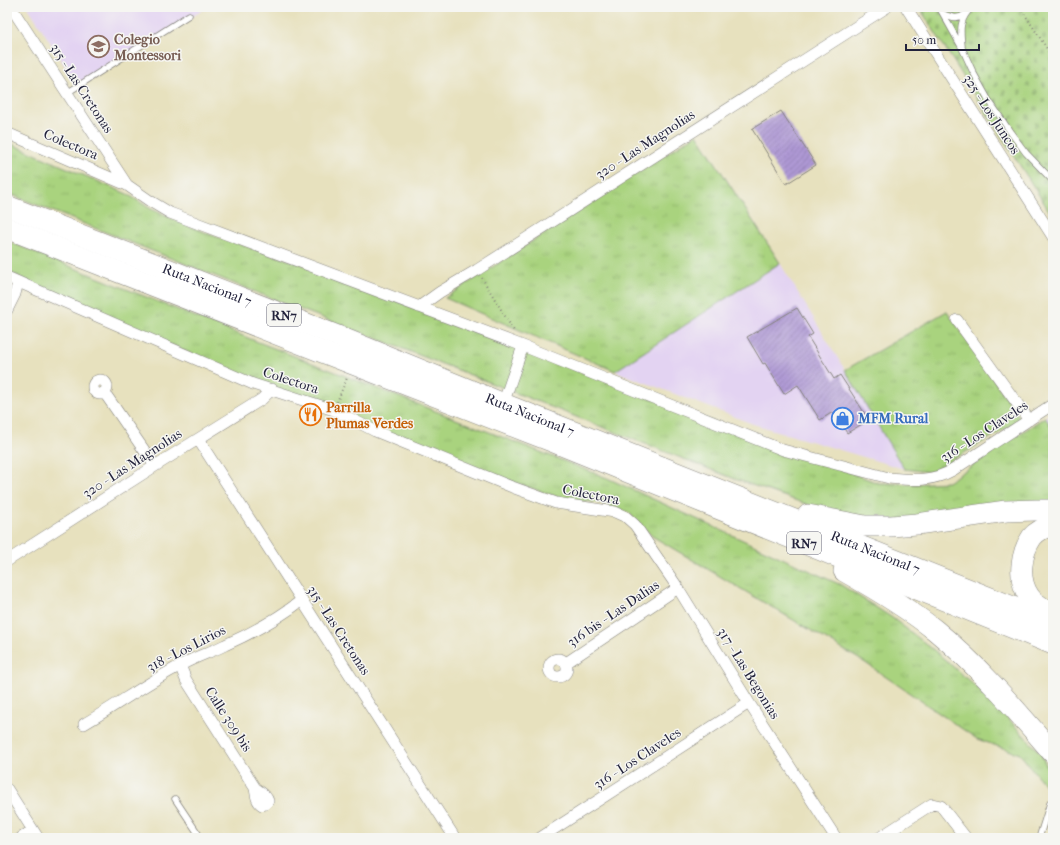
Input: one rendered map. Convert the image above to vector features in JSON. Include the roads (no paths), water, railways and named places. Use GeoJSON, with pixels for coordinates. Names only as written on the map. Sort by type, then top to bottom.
{"type":"FeatureCollection","features":[{"type":"Feature","properties":{"kind":"highway","name":"Ruta Nacional 7"},"geometry":{"type":"LineString","coordinates":[[7,206],[335,335],[503,404],[1053,623]]}},
{"type":"Feature","properties":{"kind":"highway","name":"Ruta Nacional 7"},"geometry":{"type":"LineString","coordinates":[[7,228],[554,442],[1053,644]]}},
{"type":"Feature","properties":{"kind":"highway"},"geometry":{"type":"LineString","coordinates":[[732,495],[784,507],[810,516],[865,526],[917,524],[1006,511],[1053,510]]}},
{"type":"Feature","properties":{"kind":"highway"},"geometry":{"type":"LineString","coordinates":[[757,524],[884,594],[930,626],[969,660],[1053,753]]}},
{"type":"Feature","properties":{"kind":"highway"},"geometry":{"type":"LineString","coordinates":[[1053,524],[1043,528],[1033,536],[1024,553],[1022,568],[1024,585],[1029,596],[1037,604],[1053,614]]}},
{"type":"Feature","properties":{"kind":"street","name":"315 - Las Cretonas"},"geometry":{"type":"LineString","coordinates":[[11,7],[128,185]]}},
{"type":"Feature","properties":{"kind":"street","name":"320 - Las Magnolias"},"geometry":{"type":"LineString","coordinates":[[419,307],[440,292],[477,270],[886,7]]}},
{"type":"Feature","properties":{"kind":"street","name":"325 - Los Juncos"},"geometry":{"type":"LineString","coordinates":[[906,7],[1053,237]]}},
{"type":"Feature","properties":{"kind":"street","name":"Colectora"},"geometry":{"type":"LineString","coordinates":[[7,133],[128,185],[170,213],[523,346],[783,450],[889,478],[906,480]]}},
{"type":"Feature","properties":{"kind":"street","name":"Colectora"},"geometry":{"type":"LineString","coordinates":[[7,277],[253,384],[334,410],[375,431],[512,487],[556,503],[615,512],[626,517],[635,525]]}},
{"type":"Feature","properties":{"kind":"street"},"geometry":{"type":"LineString","coordinates":[[7,310],[16,294],[18,282]]}},
{"type":"Feature","properties":{"kind":"street"},"geometry":{"type":"LineString","coordinates":[[956,320],[1029,420]]}},
{"type":"Feature","properties":{"kind":"street"},"geometry":{"type":"LineString","coordinates":[[503,404],[523,346]]}},
{"type":"Feature","properties":{"kind":"street","name":"320 - Las Magnolias"},"geometry":{"type":"LineString","coordinates":[[7,561],[262,399],[272,389]]}},
{"type":"Feature","properties":{"kind":"street"},"geometry":{"type":"LineString","coordinates":[[104,392],[155,466]]}},
{"type":"Feature","properties":{"kind":"street","name":"316 - Los Claveles"},"geometry":{"type":"LineString","coordinates":[[906,480],[932,479],[943,476],[1053,404]]}},
{"type":"Feature","properties":{"kind":"street","name":"315 - Las Cretonas"},"geometry":{"type":"LineString","coordinates":[[198,439],[455,838]]}},
{"type":"Feature","properties":{"kind":"street","name":"317 - Las Begonias"},"geometry":{"type":"LineString","coordinates":[[635,525],[678,588],[749,704],[836,838]]}},
{"type":"Feature","properties":{"kind":"street","name":"316 bis - Las Dalias"},"geometry":{"type":"LineString","coordinates":[[566,663],[678,588]]}},
{"type":"Feature","properties":{"kind":"street","name":"318 - Los Lirios"},"geometry":{"type":"LineString","coordinates":[[84,724],[180,665],[254,631],[292,608],[302,600]]}},
{"type":"Feature","properties":{"kind":"street","name":"Calle 309 bis"},"geometry":{"type":"LineString","coordinates":[[180,665],[186,680],[255,788]]}},
{"type":"Feature","properties":{"kind":"street","name":"316 - Los Claveles"},"geometry":{"type":"LineString","coordinates":[[540,838],[749,704]]}},
{"type":"Feature","properties":{"kind":"street"},"geometry":{"type":"LineString","coordinates":[[7,789],[36,834],[21,838]]}},
{"type":"Feature","properties":{"kind":"street"},"geometry":{"type":"LineString","coordinates":[[879,838],[932,804],[941,806],[966,838]]}},
{"type":"Feature","properties":{"kind":"lane"},"geometry":{"type":"LineString","coordinates":[[939,7],[988,99],[1026,153],[1053,181]]}},
{"type":"Feature","properties":{"kind":"lane"},"geometry":{"type":"LineString","coordinates":[[943,14],[950,17],[961,17],[970,9]]}},
{"type":"Feature","properties":{"kind":"lane"},"geometry":{"type":"LineString","coordinates":[[962,48],[961,23],[962,19],[970,9]]}},
{"type":"Feature","properties":{"kind":"lane"},"geometry":{"type":"LineString","coordinates":[[67,93],[189,15]]}},
{"type":"Feature","properties":{"kind":"lane"},"geometry":{"type":"LineString","coordinates":[[175,798],[201,838]]}},
{"type":"Feature","properties":{"kind":"lane"},"geometry":{"type":"LineString","coordinates":[[1039,838],[1050,803]]}},
{"type":"Feature","properties":{"kind":"place","name":"Colegio Montessori"},"geometry":{"type":"Point","coordinates":[98,47]}},
{"type":"Feature","properties":{"kind":"place","name":"Parrilla Plumas Verdes"},"geometry":{"type":"Point","coordinates":[310,415]}},
{"type":"Feature","properties":{"kind":"place","name":"MFM Rural"},"geometry":{"type":"Point","coordinates":[842,418]}}]}
